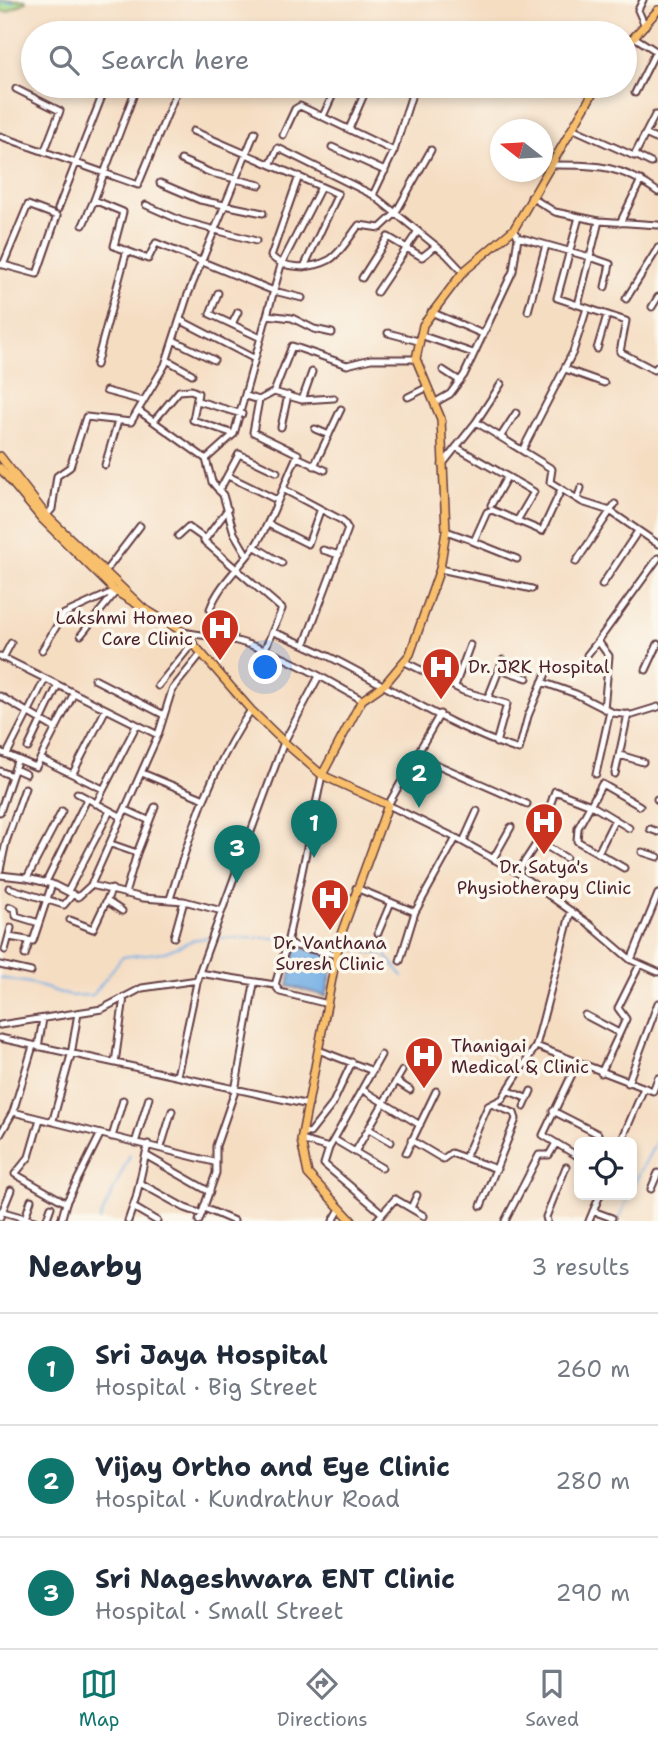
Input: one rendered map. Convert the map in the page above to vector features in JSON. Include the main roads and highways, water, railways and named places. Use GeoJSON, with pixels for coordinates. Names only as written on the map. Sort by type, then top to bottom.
{"type":"FeatureCollection","features":[{"type":"Feature","properties":{"kind":"main road"},"geometry":{"type":"LineString","coordinates":[[637,34],[658,10]]}},
{"type":"Feature","properties":{"kind":"main road"},"geometry":{"type":"LineString","coordinates":[[322,775],[362,700],[385,684],[405,662],[440,569],[446,531],[441,419],[416,359],[419,338],[431,312],[463,272],[516,233],[531,197],[590,98]]}},
{"type":"Feature","properties":{"kind":"main road"},"geometry":{"type":"LineString","coordinates":[[0,456],[44,517],[104,573],[117,590]]}},
{"type":"Feature","properties":{"kind":"main road"},"geometry":{"type":"LineString","coordinates":[[0,468],[44,517],[117,590],[183,632],[200,655],[284,742],[322,775],[388,805],[340,937],[321,1051],[302,1136],[308,1174],[352,1221]]}},
{"type":"Feature","properties":{"kind":"water"},"geometry":{"type":"Polygon","coordinates":[[[296,946],[335,956],[326,996],[288,986],[296,946]]]}},
{"type":"Feature","properties":{"kind":"waterway"},"geometry":{"type":"LineString","coordinates":[[0,3],[14,2]]}},
{"type":"Feature","properties":{"kind":"waterway"},"geometry":{"type":"LineString","coordinates":[[0,978],[30,983],[70,996],[93,995],[122,957],[165,952],[196,939],[208,938]]}},
{"type":"Feature","properties":{"kind":"waterway"},"geometry":{"type":"LineString","coordinates":[[214,938],[285,938]]}},
{"type":"Feature","properties":{"kind":"waterway"},"geometry":{"type":"LineString","coordinates":[[291,939],[337,946]]}},
{"type":"Feature","properties":{"kind":"waterway"},"geometry":{"type":"LineString","coordinates":[[342,947],[385,955],[403,976]]}},
{"type":"Feature","properties":{"kind":"waterway"},"geometry":{"type":"LineString","coordinates":[[637,1178],[658,1138]]}},
{"type":"Feature","properties":{"kind":"waterway"},"geometry":{"type":"LineString","coordinates":[[99,1221],[130,1155]]}},
{"type":"Feature","properties":{"kind":"waterway"},"geometry":{"type":"LineString","coordinates":[[618,1221],[627,1200]]}},
{"type":"Feature","properties":{"kind":"place","name":"Lakshmi Homeo Care Clinic"},"geometry":{"type":"Point","coordinates":[220,662]}},
{"type":"Feature","properties":{"kind":"place","name":"Dr. JRK Hospital"},"geometry":{"type":"Point","coordinates":[441,701]}},
{"type":"Feature","properties":{"kind":"place","name":"Vijay Ortho and Eye Clinic"},"geometry":{"type":"Point","coordinates":[419,808]}},
{"type":"Feature","properties":{"kind":"place","name":"Dr. Satya's Physiotherapy Clinic"},"geometry":{"type":"Point","coordinates":[544,856]}},
{"type":"Feature","properties":{"kind":"place","name":"Sri Jaya Hospital"},"geometry":{"type":"Point","coordinates":[314,858]}},
{"type":"Feature","properties":{"kind":"place","name":"Sri Nageshwara ENT Clinic"},"geometry":{"type":"Point","coordinates":[237,883]}},
{"type":"Feature","properties":{"kind":"place","name":"Dr. Vanthana Suresh Clinic"},"geometry":{"type":"Point","coordinates":[330,932]}},
{"type":"Feature","properties":{"kind":"place","name":"Thanigai Medical & Clinic"},"geometry":{"type":"Point","coordinates":[424,1090]}}]}
